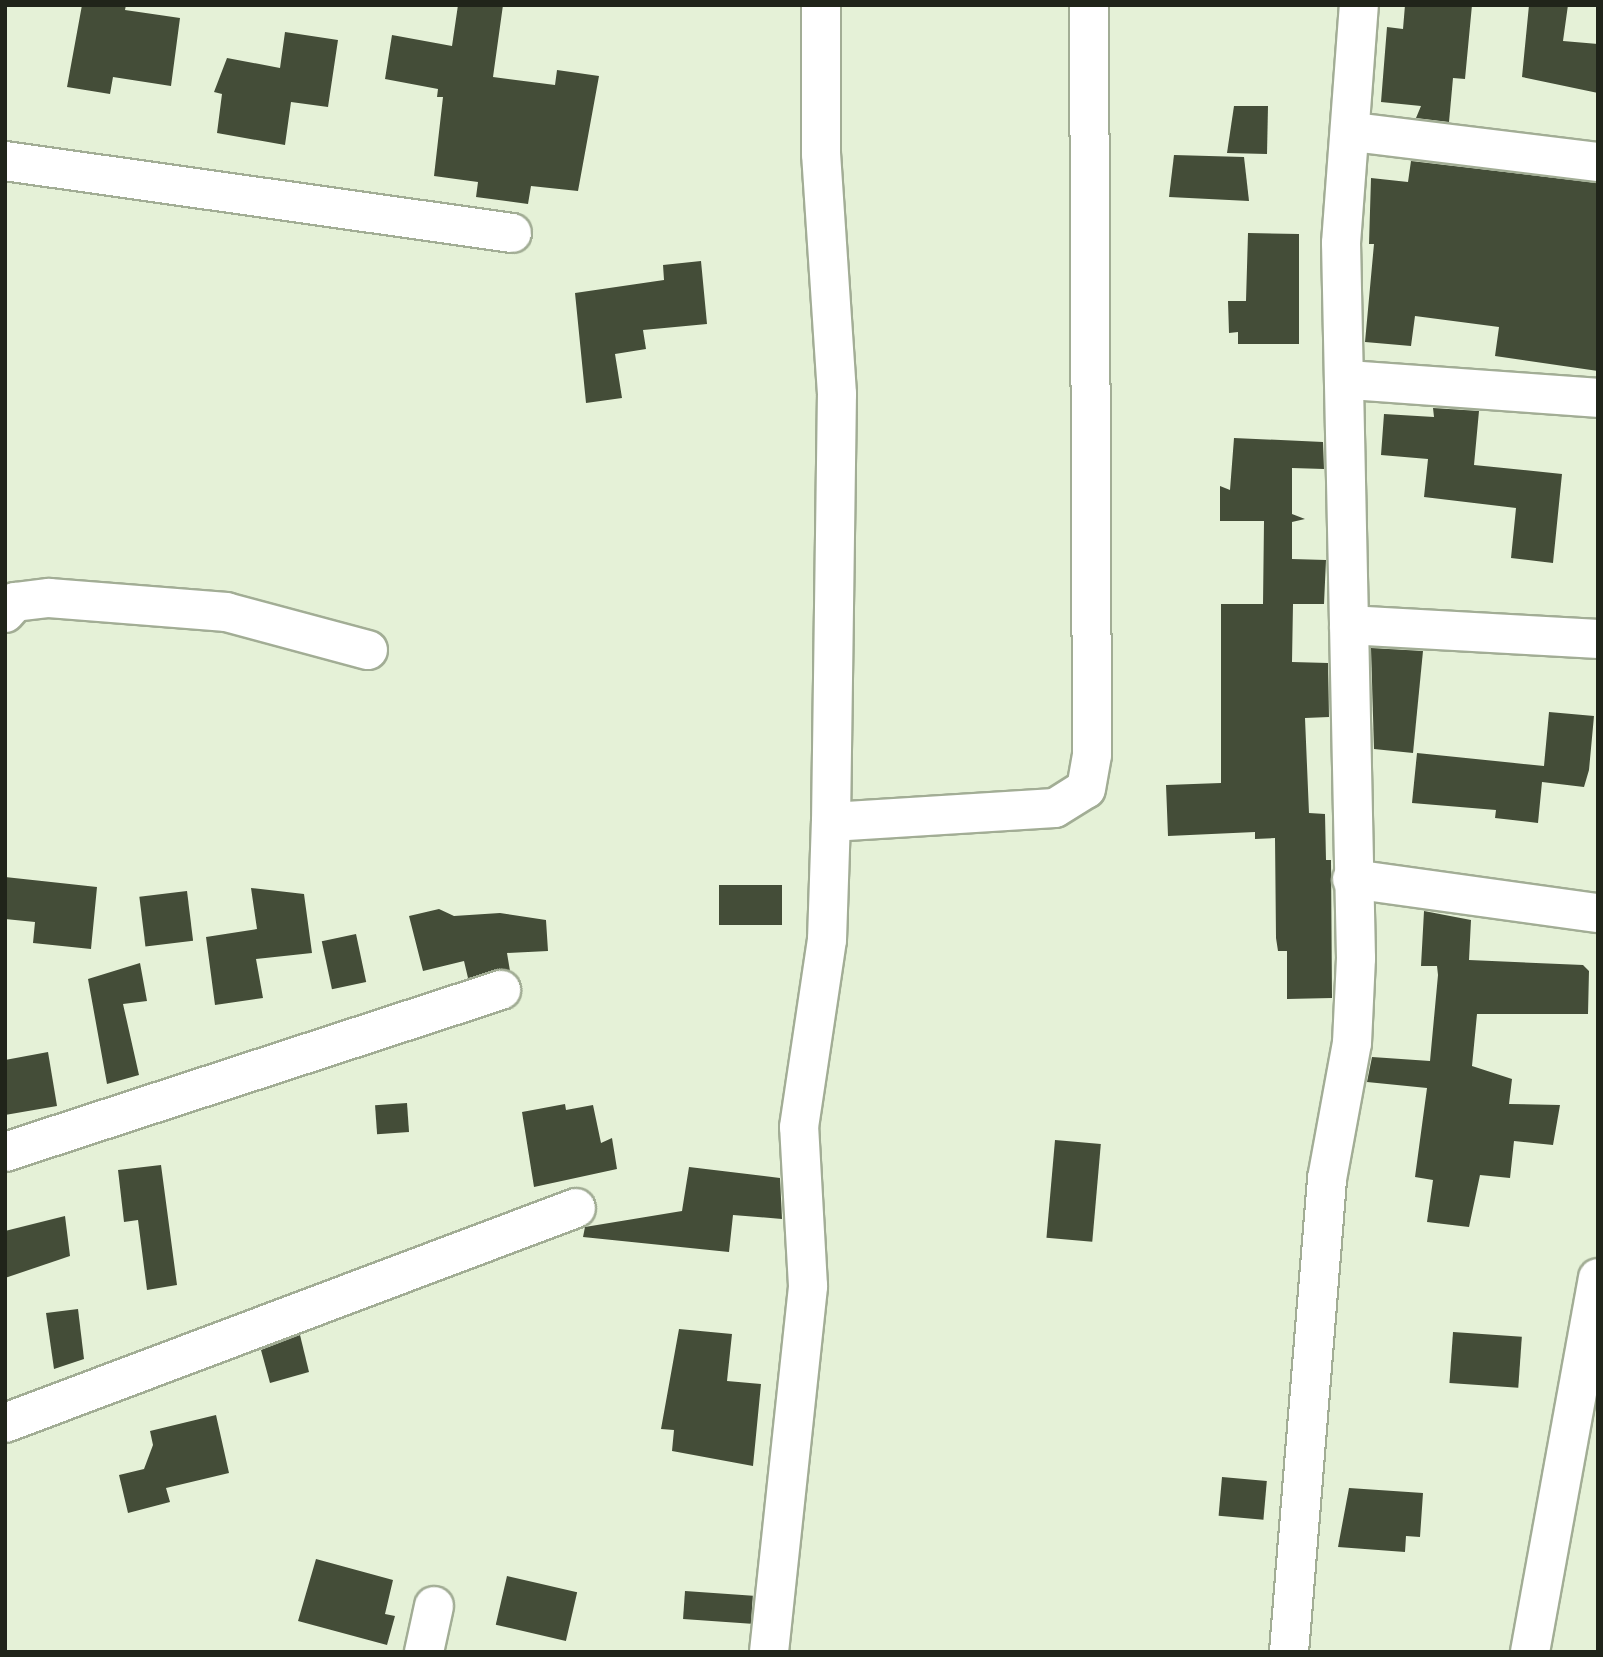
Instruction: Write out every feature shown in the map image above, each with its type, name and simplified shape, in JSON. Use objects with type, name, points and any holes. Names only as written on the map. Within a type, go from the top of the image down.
[{"type":"street","points":[[769,1652],[808,1286],[799,1127],[827,940],[831,822],[837,394],[821,154],[821,5]]},
{"type":"street","points":[[831,822],[1055,808],[1086,789],[1092,755],[1088,5]]},
{"type":"street","points":[[1289,1652],[1327,1179],[1352,1043],[1349,380],[1342,243],[1353,132],[1359,5]]},
{"type":"street","points":[[1353,132],[1598,162]]},
{"type":"street","points":[[5,161],[512,233]]},
{"type":"street","points":[[1349,380],[1598,398]]},
{"type":"street","points":[[5,613],[15,602],[49,598],[226,612],[368,650]]},
{"type":"street","points":[[1349,625],[1598,639]]},
{"type":"street","points":[[1352,879],[1598,913]]},
{"type":"street","points":[[5,1152],[501,990]]},
{"type":"street","points":[[5,1423],[576,1208]]},
{"type":"street","points":[[1530,1652],[1598,1278]]},
{"type":"street","points":[[424,1652],[434,1606]]},
{"type":"building","points":[[82,5],[126,5],[125,10],[180,18],[171,86],[113,77],[110,94],[67,87]]},
{"type":"building","points":[[458,5],[503,5],[493,77],[555,85],[557,70],[599,76],[578,191],[531,186],[528,204],[476,197],[478,182],[434,176],[443,97],[437,97],[438,89],[385,79],[392,35],[452,46]]},
{"type":"building","points":[[1405,5],[1472,5],[1465,79],[1453,78],[1449,122],[1416,118],[1421,106],[1381,102],[1387,27],[1403,29]]},
{"type":"building","points":[[1529,5],[1568,5],[1563,41],[1598,44],[1598,93],[1522,77]]},
{"type":"building","points":[[285,32],[338,40],[328,107],[291,102],[285,145],[217,133],[222,94],[214,92],[227,58],[280,68]]},
{"type":"building","points":[[1234,106],[1268,106],[1267,154],[1227,153]]},
{"type":"building","points":[[1174,155],[1244,157],[1249,201],[1169,197]]},
{"type":"building","points":[[1411,161],[1598,183],[1598,371],[1495,356],[1499,327],[1415,316],[1411,346],[1365,342],[1374,244],[1369,244],[1371,178],[1408,182]]},
{"type":"building","points":[[1248,233],[1299,234],[1299,344],[1238,344],[1238,332],[1229,333],[1228,301],[1246,301]]},
{"type":"building","points":[[701,261],[707,324],[643,330],[646,349],[615,354],[622,398],[586,403],[575,293],[664,280],[663,265]]},
{"type":"building","points":[[1433,408],[1479,411],[1474,465],[1562,474],[1553,563],[1511,558],[1516,508],[1424,497],[1428,459],[1381,455],[1384,414],[1434,417]]},
{"type":"building","points":[[1234,438],[1323,442],[1324,469],[1292,468],[1292,514],[1305,519],[1292,522],[1292,559],[1326,560],[1324,604],[1293,604],[1292,662],[1328,663],[1329,717],[1305,718],[1309,813],[1325,814],[1326,860],[1331,860],[1332,998],[1287,999],[1287,951],[1278,951],[1276,938],[1275,838],[1255,839],[1255,832],[1168,836],[1166,785],[1221,783],[1221,604],[1263,604],[1264,521],[1220,521],[1220,486],[1230,490]]},
{"type":"building","points":[[1371,648],[1423,651],[1413,753],[1374,749]]},
{"type":"building","points":[[1549,712],[1594,716],[1589,770],[1584,787],[1542,782],[1538,823],[1495,818],[1496,810],[1412,803],[1417,753],[1544,766]]},
{"type":"building","points":[[5,877],[97,887],[91,949],[33,943],[35,922],[5,919]]},
{"type":"building","points":[[719,885],[782,885],[782,925],[719,925]]},
{"type":"building","points":[[251,888],[304,894],[312,953],[256,959],[263,998],[215,1005],[206,937],[257,929]]},
{"type":"building","points":[[187,891],[193,941],[145,946],[139,897]]},
{"type":"building","points":[[439,909],[454,916],[500,913],[546,920],[548,951],[507,953],[510,971],[468,978],[464,961],[423,971],[409,916]]},
{"type":"building","points":[[1424,911],[1471,920],[1469,960],[1583,965],[1589,971],[1588,1014],[1477,1014],[1472,1066],[1512,1079],[1509,1104],[1560,1105],[1553,1145],[1514,1141],[1510,1178],[1480,1175],[1469,1227],[1427,1222],[1433,1180],[1415,1177],[1427,1088],[1367,1082],[1372,1057],[1430,1061],[1438,975],[1437,966],[1421,966]]},
{"type":"building","points":[[356,934],[366,982],[332,989],[322,941]]},
{"type":"building","points":[[140,963],[147,1001],[123,1004],[139,1075],[107,1084],[88,979]]},
{"type":"building","points":[[48,1052],[57,1106],[5,1115],[5,1060]]},
{"type":"building","points":[[407,1103],[409,1132],[377,1134],[375,1105]]},
{"type":"building","points":[[565,1104],[566,1110],[593,1105],[601,1143],[612,1138],[617,1169],[534,1187],[522,1112]]},
{"type":"building","points":[[1055,1140],[1101,1144],[1092,1242],[1046,1238]]},
{"type":"building","points":[[161,1165],[177,1285],[147,1290],[138,1220],[124,1222],[118,1170]]},
{"type":"building","points":[[689,1167],[780,1178],[782,1219],[733,1215],[729,1252],[583,1237],[585,1227],[682,1211]]},
{"type":"building","points":[[65,1216],[70,1256],[5,1278],[5,1231]]},
{"type":"building","points":[[78,1309],[84,1359],[54,1369],[46,1313]]},
{"type":"building","points":[[679,1329],[732,1334],[727,1381],[761,1384],[753,1466],[672,1451],[674,1430],[661,1429]]},
{"type":"building","points":[[1453,1332],[1522,1337],[1518,1388],[1449,1383]]},
{"type":"building","points":[[300,1335],[309,1372],[270,1383],[261,1350]]},
{"type":"building","points":[[216,1415],[229,1473],[166,1488],[170,1502],[128,1513],[119,1475],[144,1469],[153,1445],[150,1431]]},
{"type":"building","points":[[1222,1477],[1267,1481],[1263,1520],[1219,1516]]},
{"type":"building","points":[[1349,1488],[1423,1493],[1420,1537],[1406,1536],[1405,1552],[1338,1547]]},
{"type":"building","points":[[316,1559],[393,1580],[385,1614],[395,1616],[387,1645],[298,1621]]},
{"type":"building","points":[[507,1576],[577,1592],[566,1641],[496,1625]]},
{"type":"building","points":[[685,1591],[753,1596],[751,1624],[683,1619]]}]
